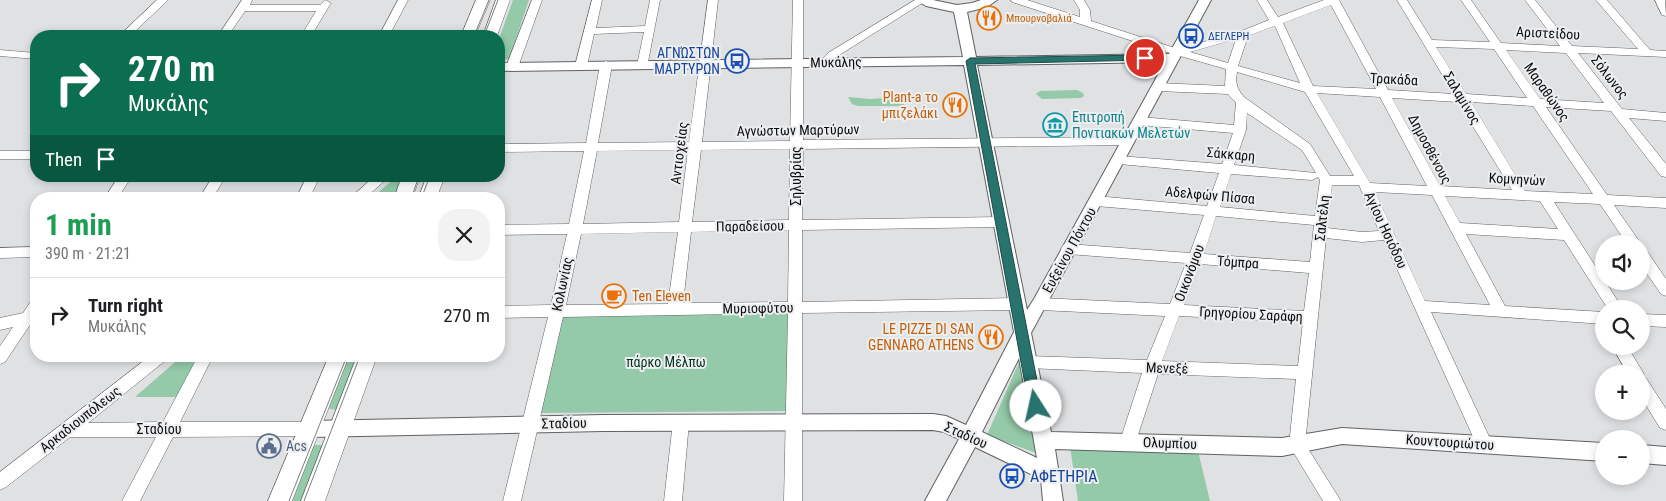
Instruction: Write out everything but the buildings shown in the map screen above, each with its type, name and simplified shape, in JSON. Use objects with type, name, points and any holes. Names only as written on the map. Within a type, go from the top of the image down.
[{"type":"main road","points":[[470,30],[483,0]]},
{"type":"main road","points":[[492,30],[503,0]]},
{"type":"main road","points":[[280,501],[337,362]]},
{"type":"main road","points":[[313,501],[365,362]]},
{"type":"street","points":[[130,30],[163,0]]},
{"type":"street","points":[[387,30],[403,0]]},
{"type":"street","points":[[505,67],[537,0]]},
{"type":"street","points":[[581,66],[597,0]]},
{"type":"street","points":[[643,65],[655,0]]},
{"type":"street","name":"Αντιοχείας","points":[[674,309],[713,0]]},
{"type":"street","name":"Σηλυβρίας","points":[[793,501],[798,0]]},
{"type":"street","points":[[824,62],[832,55],[922,0],[940,7],[960,8],[976,7],[991,0]]},
{"type":"street","points":[[1016,0],[1086,21],[1176,55],[1243,34],[1334,0]]},
{"type":"street","points":[[1078,0],[1085,10],[1086,21]]},
{"type":"street","name":"Ευξείνου Πόντου","points":[[934,501],[975,439],[1022,332],[1043,298],[1205,0]]},
{"type":"street","name":"Αγίου Ησιόδου","points":[[1262,0],[1271,16],[1277,21],[1309,89],[1365,184],[1485,445]]},
{"type":"street","name":"Δημοσθένους","points":[[1334,0],[1501,312]]},
{"type":"street","name":"Σαλαμίνος","points":[[1402,0],[1522,196]]},
{"type":"street","name":"Μαραθώνος","points":[[1466,0],[1628,235]]},
{"type":"street","name":"Σόλωνος","points":[[1530,0],[1666,173]]},
{"type":"street","points":[[1601,0],[1647,53]]},
{"type":"street","points":[[1660,0],[1666,13]]},
{"type":"street","points":[[226,30],[245,4],[326,4]]},
{"type":"street","points":[[310,30],[326,4]]},
{"type":"street","points":[[960,8],[1050,474],[1053,501]]},
{"type":"street","points":[[590,31],[650,29]]},
{"type":"street","points":[[1158,87],[1232,90],[1230,85],[1233,66],[1243,34]]},
{"type":"street","name":"Αριστείδου","points":[[1429,42],[1666,54]]},
{"type":"street","points":[[0,53],[30,56]]},
{"type":"street","name":"Μυκάλης","points":[[505,67],[970,61],[1176,55]]},
{"type":"street","name":"Τρακάδα","points":[[1176,55],[1233,66],[1309,89],[1535,102],[1666,117]]},
{"type":"street","name":"Κολωνίας","points":[[512,501],[557,311],[593,146],[606,65]]},
{"type":"street","name":"Σαλτέλη","points":[[1232,90],[1242,102],[1307,149],[1317,162],[1322,226],[1297,445]]},
{"type":"street","name":"Οικονόμου","points":[[1128,441],[1152,367],[1195,259],[1240,130],[1242,102]]},
{"type":"street","points":[[1140,121],[1240,130]]},
{"type":"street","name":"Αγνώστων Μαρτύρων","points":[[505,148],[1128,141]]},
{"type":"street","points":[[0,155],[30,155]]},
{"type":"street","name":"Σάκκαρη","points":[[1118,160],[1319,178],[1365,184]]},
{"type":"street","points":[[364,192],[376,182]]},
{"type":"street","name":"Κομνηνών","points":[[1365,184],[1436,191],[1666,202]]},
{"type":"street","points":[[1544,197],[1610,300]]},
{"type":"street","name":"Αδελφών Πίσσα","points":[[1096,201],[1211,211],[1322,226],[1362,237],[1388,235]]},
{"type":"street","name":"Παραδείσου","points":[[505,230],[1001,222]]},
{"type":"street","points":[[1456,228],[1568,235]]},
{"type":"street","name":"Τόμπρα","points":[[1068,249],[1317,268]]},
{"type":"street","points":[[0,253],[30,252]]},
{"type":"street","points":[[1650,267],[1666,290]]},
{"type":"street","points":[[1016,297],[1043,298]]},
{"type":"street","name":"Μυριοφύτου","points":[[505,312],[796,307],[1016,297]]},
{"type":"street","name":"Γρηγορίου Σαράφη","points":[[1043,298],[1175,310],[1312,317]]},
{"type":"street","points":[[1421,306],[1595,318]]},
{"type":"street","points":[[0,324],[30,314]]},
{"type":"street","points":[[0,358],[30,317]]},
{"type":"street","points":[[1650,320],[1666,321]]},
{"type":"street","name":"Αρκαδιουπόλεως","points":[[0,482],[153,362]]},
{"type":"street","points":[[131,501],[170,430],[203,362]]},
{"type":"street","name":"Μενεξέ","points":[[1028,362],[1306,374]]},
{"type":"street","points":[[1650,397],[1666,423]]},
{"type":"street","points":[[673,501],[681,422]]},
{"type":"street","name":"Σταδίου","points":[[66,430],[310,429],[681,422],[933,422],[946,424],[1050,474]]},
{"type":"street","name":"Κουντουριώτου","points":[[1297,445],[1342,436],[1595,451]]},
{"type":"street","name":"Ολυμπίου","points":[[1043,440],[1128,441],[1282,448],[1297,445]]},
{"type":"street","points":[[1297,445],[1332,501]]},
{"type":"street","points":[[1650,455],[1666,456]]},
{"type":"green space","points":[[513,0],[529,0],[509,59],[505,59],[505,30],[502,30]]},
{"type":"green space","points":[[1077,90],[1083,93],[1084,96],[1081,98],[1042,99],[1036,94],[1040,91]]},
{"type":"green space","points":[[848,97],[870,99],[901,97],[905,100],[905,104],[901,106],[858,106],[852,104]]},
{"type":"green space","points":[[390,182],[404,182],[400,192],[379,192]]},
{"type":"green space","name":"πάρκο Μέλπω","points":[[791,310],[788,411],[540,413],[563,312]]},
{"type":"green space","points":[[1021,358],[1036,453],[987,435]]},
{"type":"green space","points":[[175,362],[197,362],[179,397],[135,397]]},
{"type":"green space","points":[[340,362],[362,362],[342,411],[321,407]]},
{"type":"green space","points":[[306,445],[329,445],[307,501],[284,501]]},
{"type":"green space","points":[[1070,446],[1197,447],[1210,501],[1078,501]]},
{"type":"tram line","points":[[476,30],[489,0]]},
{"type":"tram line","points":[[486,30],[498,0]]},
{"type":"tram line","points":[[413,192],[417,182]]},
{"type":"tram line","points":[[424,192],[428,182]]},
{"type":"tram line","points":[[289,501],[345,362]]},
{"type":"tram line","points":[[304,501],[358,362]]},
{"type":"place","name":"Μπουρνοβαλιά","points":[[989,18]]},
{"type":"place","name":"ΔΕΓΛΕΡΗ","points":[[1191,36]]},
{"type":"place","name":"ΑΓΝΏΣΤΩΝ ΜΑΡΤΥΡΩΝ","points":[[737,61]]},
{"type":"place","name":"Plant-a το μπιζελάκι","points":[[955,105]]},
{"type":"place","name":"Επιτροπή Ποντιακών Μελετών","points":[[1055,125]]},
{"type":"place","name":"Ten Eleven","points":[[614,296]]},
{"type":"place","name":"LE PIZZE DI SAN GENNARO ATHENS","points":[[991,337]]},
{"type":"place","name":"Acs","points":[[269,446]]},
{"type":"place","name":"ΑΦΕΤΗΡΙΑ","points":[[1012,476]]},
{"type":"route","points":[[1036,406],[970,61],[1145,58]]}]
